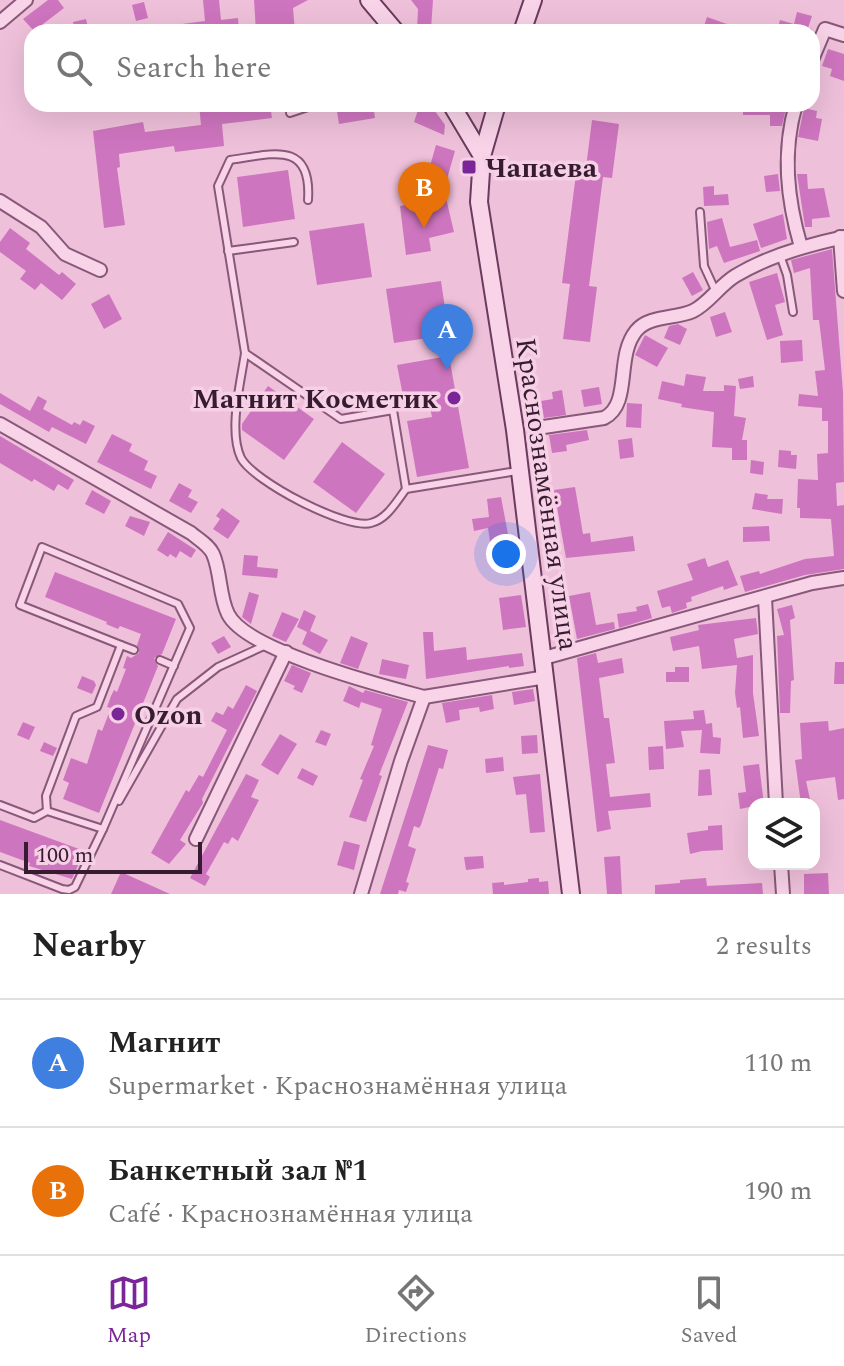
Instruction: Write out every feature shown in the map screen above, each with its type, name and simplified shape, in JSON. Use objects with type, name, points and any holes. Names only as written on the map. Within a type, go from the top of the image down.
[{"type":"street","points":[[369,0],[389,24]]},
{"type":"street","points":[[525,24],[533,0]]},
{"type":"street","points":[[0,22],[22,1]]},
{"type":"street","points":[[820,39],[825,29],[844,35]]},
{"type":"street","points":[[456,112],[482,156]]},
{"type":"street","name":"Краснознамённая улица","points":[[495,112],[482,156],[479,202],[520,471],[571,894]]},
{"type":"street","points":[[794,112],[786,146],[793,219],[801,247]]},
{"type":"street","points":[[0,201],[41,227],[65,254],[100,270]]},
{"type":"street","points":[[537,428],[604,418],[613,413],[620,399],[625,352],[637,329],[650,321],[672,318],[693,310],[736,275],[780,255],[842,237],[844,291]]},
{"type":"street","points":[[0,424],[191,533],[213,554],[229,616],[245,633],[268,644],[347,675],[424,697],[546,677]]},
{"type":"street","points":[[544,658],[812,583],[844,578]]},
{"type":"street","points":[[765,598],[776,798]]},
{"type":"street","points":[[196,839],[286,652]]},
{"type":"street","points":[[361,894],[401,761],[424,697]]},
{"type":"street","points":[[781,870],[783,894]]},
{"type":"lane","points":[[308,200],[310,178],[297,160],[282,152],[230,160],[218,186],[245,353],[236,418],[241,458],[255,474],[298,500],[337,518],[367,525],[382,520],[406,489],[520,471]]},
{"type":"lane","points":[[700,212],[704,266],[715,290]]},
{"type":"lane","points":[[228,251],[294,242]]},
{"type":"lane","points":[[780,255],[793,312]]},
{"type":"lane","points":[[245,353],[341,419],[393,410],[406,489]]},
{"type":"lane","points":[[0,865],[69,890],[79,879],[190,628],[178,604],[42,547],[20,605],[134,650]]},
{"type":"lane","points":[[103,829],[177,699],[218,667],[268,644]]},
{"type":"lane","points":[[47,811],[46,796],[76,716],[97,707],[121,645]]},
{"type":"lane","points":[[160,660],[174,666]]},
{"type":"lane","points":[[0,805],[34,818],[47,811],[103,829]]},
{"type":"building","points":[[48,0],[58,0],[64,8],[43,24],[28,24],[23,19]]},
{"type":"building","points":[[203,0],[219,0],[221,20],[238,18],[238,24],[182,24],[205,21]]},
{"type":"building","points":[[254,0],[308,0],[293,8],[294,24],[256,24]]},
{"type":"building","points":[[411,0],[433,0],[431,24],[417,24],[418,9]]},
{"type":"building","points":[[144,2],[148,18],[136,21],[132,5]]},
{"type":"building","points":[[797,12],[812,16],[809,24],[794,24]]},
{"type":"building","points":[[707,17],[727,24],[705,24]]},
{"type":"building","points":[[86,19],[87,24],[73,24]]},
{"type":"building","points":[[828,49],[844,54],[844,81],[830,76],[832,69],[822,66]]},
{"type":"building","points":[[200,112],[271,112],[272,118],[222,124],[224,146],[175,152],[174,146],[119,154],[120,167],[117,168],[125,225],[104,228],[93,131],[143,122],[145,132],[201,125]]},
{"type":"building","points":[[337,112],[374,112],[375,118],[339,124]]},
{"type":"building","points":[[417,112],[436,112],[445,125],[444,135],[414,122]]},
{"type":"building","points":[[743,112],[785,112],[782,126],[770,126],[770,115],[743,115]]},
{"type":"building","points":[[803,112],[817,112],[816,118],[822,119],[818,141],[798,137]]},
{"type":"building","points":[[592,120],[619,124],[612,178],[603,177],[589,286],[597,287],[590,342],[563,339],[570,284],[562,283],[576,174],[585,175]]},
{"type":"building","points":[[436,145],[455,151],[445,186],[426,180]]},
{"type":"building","points":[[288,170],[295,219],[243,227],[237,177]]},
{"type":"building","points":[[778,174],[780,191],[766,192],[764,176]]},
{"type":"building","points":[[797,174],[807,174],[808,189],[824,188],[830,217],[812,219],[812,227],[805,227]]},
{"type":"building","points":[[714,186],[714,195],[728,194],[729,205],[704,206],[703,187]]},
{"type":"building","points":[[446,198],[454,232],[429,238],[431,251],[406,255],[400,206]]},
{"type":"building","points":[[783,214],[787,239],[761,248],[753,224]]},
{"type":"building","points":[[722,218],[730,247],[757,240],[760,251],[724,263],[717,246],[709,249],[707,222]]},
{"type":"building","points":[[364,223],[372,277],[317,285],[309,231]]},
{"type":"building","points":[[10,228],[30,243],[26,249],[76,284],[62,300],[41,283],[35,290],[20,279],[26,271],[0,252],[0,242]]},
{"type":"building","points":[[832,249],[843,392],[844,482],[836,483],[837,506],[844,505],[844,569],[805,575],[745,592],[740,576],[759,571],[760,574],[805,559],[834,556],[831,519],[800,518],[800,508],[797,508],[798,479],[818,480],[817,454],[828,453],[828,421],[822,421],[822,408],[798,406],[799,394],[818,396],[815,371],[825,370],[819,320],[813,320],[810,268],[794,273],[791,260]]},
{"type":"building","points":[[693,272],[703,290],[692,296],[682,278]]},
{"type":"building","points":[[777,273],[785,302],[775,305],[783,335],[767,340],[749,282]]},
{"type":"building","points":[[441,281],[449,335],[394,343],[386,289]]},
{"type":"building","points":[[109,294],[122,319],[104,329],[91,304]]},
{"type":"building","points":[[725,312],[732,332],[716,337],[710,317]]},
{"type":"building","points":[[678,324],[687,329],[680,345],[664,338],[669,326]]},
{"type":"building","points":[[645,335],[668,348],[657,367],[635,355]]},
{"type":"building","points":[[802,340],[803,361],[781,363],[780,341]]},
{"type":"building","points":[[449,356],[469,468],[417,477],[407,421],[432,417],[428,398],[423,398],[422,392],[403,396],[397,365]]},
{"type":"building","points":[[686,374],[706,377],[703,391],[724,391],[724,385],[736,386],[734,416],[746,418],[742,440],[747,440],[747,460],[732,460],[732,448],[712,447],[714,412],[681,407],[682,404],[658,399],[662,381],[684,386]]},
{"type":"building","points":[[753,376],[754,387],[740,389],[738,379]]},
{"type":"building","points":[[268,386],[314,419],[284,460],[242,430],[242,424]]},
{"type":"building","points":[[599,387],[602,404],[584,407],[581,390]]},
{"type":"building","points":[[562,390],[566,415],[544,418],[541,401],[553,399],[552,392]]},
{"type":"building","points":[[0,393],[30,411],[38,396],[47,401],[43,409],[72,425],[74,422],[80,425],[83,420],[95,426],[86,444],[52,427],[49,432],[0,404]]},
{"type":"building","points":[[627,403],[642,404],[641,428],[626,427]]},
{"type":"building","points":[[587,430],[589,440],[566,445],[567,451],[552,453],[549,435]]},
{"type":"building","points":[[112,434],[132,444],[129,451],[148,461],[144,470],[157,476],[151,489],[97,462]]},
{"type":"building","points":[[0,436],[74,480],[68,490],[58,484],[54,491],[0,463]]},
{"type":"building","points":[[632,438],[634,457],[620,459],[618,440]]},
{"type":"building","points":[[342,442],[385,474],[356,513],[313,482]]},
{"type":"building","points":[[779,450],[797,455],[796,469],[778,467]]},
{"type":"building","points":[[751,460],[764,462],[763,475],[750,473]]},
{"type":"building","points":[[179,483],[192,490],[188,497],[198,502],[191,513],[169,501]]},
{"type":"building","points":[[575,487],[583,534],[590,533],[591,542],[633,536],[635,551],[566,558],[554,490]]},
{"type":"building","points":[[92,490],[111,501],[104,514],[85,504]]},
{"type":"building","points":[[755,493],[768,495],[767,499],[783,499],[782,514],[752,509]]},
{"type":"building","points":[[501,497],[514,566],[494,569],[488,528],[474,531],[472,519],[489,517],[487,499]]},
{"type":"building","points":[[222,508],[240,521],[228,539],[213,529],[220,519],[216,516]]},
{"type":"building","points":[[130,516],[150,522],[144,536],[125,526]]},
{"type":"building","points":[[769,526],[770,541],[743,542],[743,527]]},
{"type":"building","points":[[168,532],[196,550],[191,558],[180,551],[176,558],[170,554],[168,557],[157,550]]},
{"type":"building","points":[[244,555],[258,556],[257,567],[278,569],[277,578],[242,575]]},
{"type":"building","points":[[705,558],[708,567],[728,560],[738,585],[724,590],[723,586],[691,597],[692,601],[686,603],[687,608],[672,613],[670,606],[662,608],[657,591],[693,580],[687,564]]},
{"type":"building","points":[[55,572],[176,619],[162,654],[154,658],[158,666],[99,813],[63,799],[69,783],[63,780],[71,758],[87,764],[98,729],[102,731],[111,708],[107,707],[111,696],[114,690],[117,692],[126,669],[123,668],[127,656],[131,658],[139,653],[137,645],[141,634],[120,626],[118,629],[45,597]]},
{"type":"building","points":[[249,592],[259,595],[251,624],[242,617]]},
{"type":"building","points":[[590,592],[596,625],[614,622],[615,629],[577,639],[569,596]]},
{"type":"building","points":[[521,595],[526,627],[503,630],[499,598]]},
{"type":"building","points":[[648,604],[652,618],[619,628],[617,614],[637,611],[636,607]]},
{"type":"building","points":[[792,605],[795,618],[790,620],[794,680],[791,681],[790,713],[780,713],[777,636],[784,635],[777,609]]},
{"type":"building","points":[[304,610],[316,616],[310,631],[328,640],[320,654],[302,644],[307,632],[297,627]]},
{"type":"building","points":[[282,612],[299,619],[286,642],[272,636]]},
{"type":"building","points":[[756,618],[758,634],[734,639],[737,658],[753,655],[753,693],[759,736],[743,738],[740,707],[737,708],[735,693],[737,665],[702,669],[699,646],[673,651],[670,637],[699,630],[698,625]]},
{"type":"building","points":[[423,632],[433,632],[434,651],[466,647],[467,660],[522,653],[524,666],[426,679]]},
{"type":"building","points":[[224,636],[231,647],[218,654],[211,643]]},
{"type":"building","points":[[351,636],[368,643],[358,669],[340,663]]},
{"type":"building","points":[[596,653],[598,663],[622,658],[624,673],[599,678],[604,718],[609,718],[615,763],[606,764],[610,797],[650,793],[651,807],[608,811],[611,829],[597,832],[577,658]]},
{"type":"building","points":[[382,659],[409,665],[406,679],[379,674]]},
{"type":"building","points":[[835,662],[844,662],[844,684],[834,684]]},
{"type":"building","points":[[292,665],[311,673],[302,693],[284,681]]},
{"type":"building","points":[[675,667],[689,667],[689,682],[666,682],[666,672],[675,672]]},
{"type":"building","points":[[82,676],[94,681],[96,685],[92,694],[77,688]]},
{"type":"building","points":[[246,685],[257,691],[202,799],[203,803],[180,840],[186,844],[169,864],[151,853],[186,790],[189,792],[199,775],[203,777],[227,730],[211,721],[216,712],[223,715],[228,706],[233,709]]},
{"type":"building","points":[[349,686],[363,693],[365,690],[408,702],[379,775],[382,776],[366,822],[349,817],[374,746],[371,745],[382,709],[361,702],[359,708],[343,701]]},
{"type":"building","points":[[533,689],[535,701],[514,705],[512,692]]},
{"type":"building","points":[[492,695],[494,709],[480,712],[479,707],[459,710],[460,720],[446,723],[442,703]]},
{"type":"building","points":[[704,710],[706,724],[712,723],[713,737],[721,738],[720,754],[700,753],[702,730],[681,731],[684,747],[666,749],[664,721],[694,719],[693,711]]},
{"type":"building","points":[[828,721],[829,731],[844,728],[844,799],[838,800],[835,777],[806,781],[810,798],[800,798],[795,760],[802,759],[800,723]]},
{"type":"building","points":[[23,722],[35,727],[29,740],[17,735]]},
{"type":"building","points":[[321,730],[331,734],[326,746],[315,742]]},
{"type":"building","points":[[280,734],[297,744],[278,775],[261,765]]},
{"type":"building","points":[[537,735],[538,753],[522,754],[521,736]]},
{"type":"building","points":[[44,742],[57,748],[53,756],[40,751]]},
{"type":"building","points":[[428,745],[448,750],[421,825],[419,828],[414,826],[408,846],[416,849],[406,882],[409,883],[406,892],[399,890],[398,894],[380,894]]},
{"type":"building","points":[[663,746],[664,769],[649,770],[648,747]]},
{"type":"building","points":[[503,757],[504,771],[486,773],[485,759]]},
{"type":"building","points":[[759,764],[763,798],[748,798],[748,807],[740,809],[738,793],[746,792],[743,766]]},
{"type":"building","points":[[302,768],[318,776],[313,786],[297,778]]},
{"type":"building","points":[[710,769],[712,795],[698,796],[699,770]]},
{"type":"building","points":[[246,774],[259,780],[251,797],[259,800],[238,841],[232,837],[228,844],[224,842],[206,874],[210,877],[205,886],[190,878]]},
{"type":"building","points":[[540,774],[545,832],[530,833],[526,794],[516,795],[513,777]]},
{"type":"building","points":[[0,820],[79,849],[78,852],[83,854],[72,879],[29,866],[30,863],[0,852]]},
{"type":"building","points":[[722,825],[723,850],[690,854],[687,833]]},
{"type":"building","points":[[344,841],[360,845],[354,870],[337,865]]},
{"type":"building","points":[[483,856],[484,868],[466,870],[464,857]]},
{"type":"building","points":[[620,856],[622,894],[607,894],[604,857]]},
{"type":"building","points":[[121,872],[170,894],[111,894]]},
{"type":"building","points":[[828,873],[829,894],[804,894],[804,874]]},
{"type":"building","points":[[539,878],[539,882],[548,881],[549,894],[493,894],[492,883],[504,882],[504,885]]},
{"type":"building","points":[[706,878],[707,886],[762,883],[763,894],[655,894],[655,885]]},
{"type":"place","name":"Чапаева","points":[[469,167]]},
{"type":"place","name":"Банкетный зал №1","points":[[424,228]]},
{"type":"place","name":"Магнит","points":[[447,370]]},
{"type":"place","name":"Магнит Косметик","points":[[454,398]]},
{"type":"place","name":"Ozon","points":[[118,714]]}]
